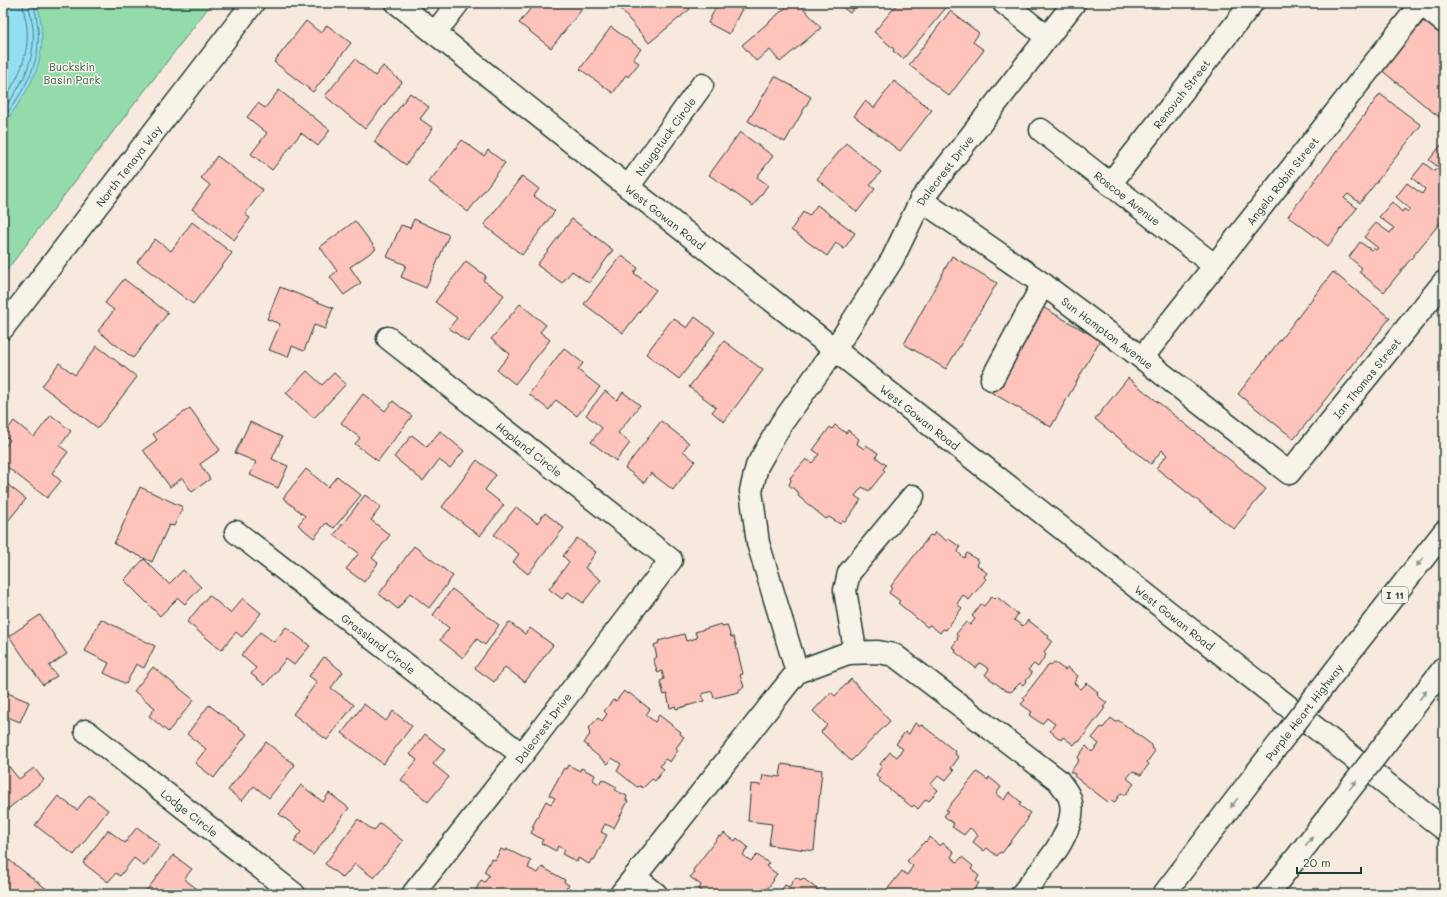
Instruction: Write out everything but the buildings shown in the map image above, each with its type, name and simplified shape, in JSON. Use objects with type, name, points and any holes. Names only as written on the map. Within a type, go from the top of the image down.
[{"type":"main road","name":"North Tenaya Way","points":[[3,328],[253,3]]},
{"type":"main road","name":"West Gowan Road","points":[[397,3],[628,187],[1444,829]]},
{"type":"main road","points":[[435,33],[458,3]]},
{"type":"main road","points":[[1004,3],[1047,37]]},
{"type":"main road","name":"Dalecrest Drive","points":[[797,672],[758,543],[751,490],[757,466],[781,424],[835,349],[892,260],[921,200],[1074,3]]},
{"type":"main road","name":"Renovah Street","points":[[1110,184],[1252,3]]},
{"type":"main road","points":[[1421,4],[1444,22]]},
{"type":"main road","name":"Angela Robin Street","points":[[1142,358],[1421,4]]},
{"type":"main road","name":"Naugatuck Circle","points":[[628,187],[702,85]]},
{"type":"main road","name":"Roscoe Avenue","points":[[1041,130],[1215,266]]},
{"type":"main road","name":"Sun Hampton Avenue","points":[[921,200],[1043,284],[1142,358],[1288,473]]},
{"type":"main road","name":"Ian Thomas Street","points":[[1288,473],[1444,282]]},
{"type":"main road","points":[[992,379],[1043,284]]},
{"type":"main road","name":"Hopland Circle","points":[[388,338],[671,560]]},
{"type":"main road","points":[[848,653],[854,644],[845,590],[849,573],[913,496]]},
{"type":"main road","name":"Grassland Circle","points":[[236,532],[522,755]]},
{"type":"main road","name":"Purple Heart Highway","points":[[1164,894],[1345,658],[1444,532]]},
{"type":"main road","name":"Dalecrest Drive","points":[[413,894],[522,755],[671,560]]},
{"type":"main road","points":[[621,894],[797,672],[848,653],[878,652],[894,655],[1058,780],[1070,798],[1072,817],[1060,846],[1022,894]]},
{"type":"main road","points":[[1268,894],[1444,668]]},
{"type":"main road","name":"Lodge Circle","points":[[86,731],[294,894]]},
{"type":"main road","points":[[635,877],[656,894]]},
{"type":"green space","name":"Buckskin Basin Park","points":[[3,3],[212,3],[3,275]]},
{"type":"water","points":[[3,3],[37,3],[41,22],[42,39],[41,54],[31,82],[3,125]]}]
